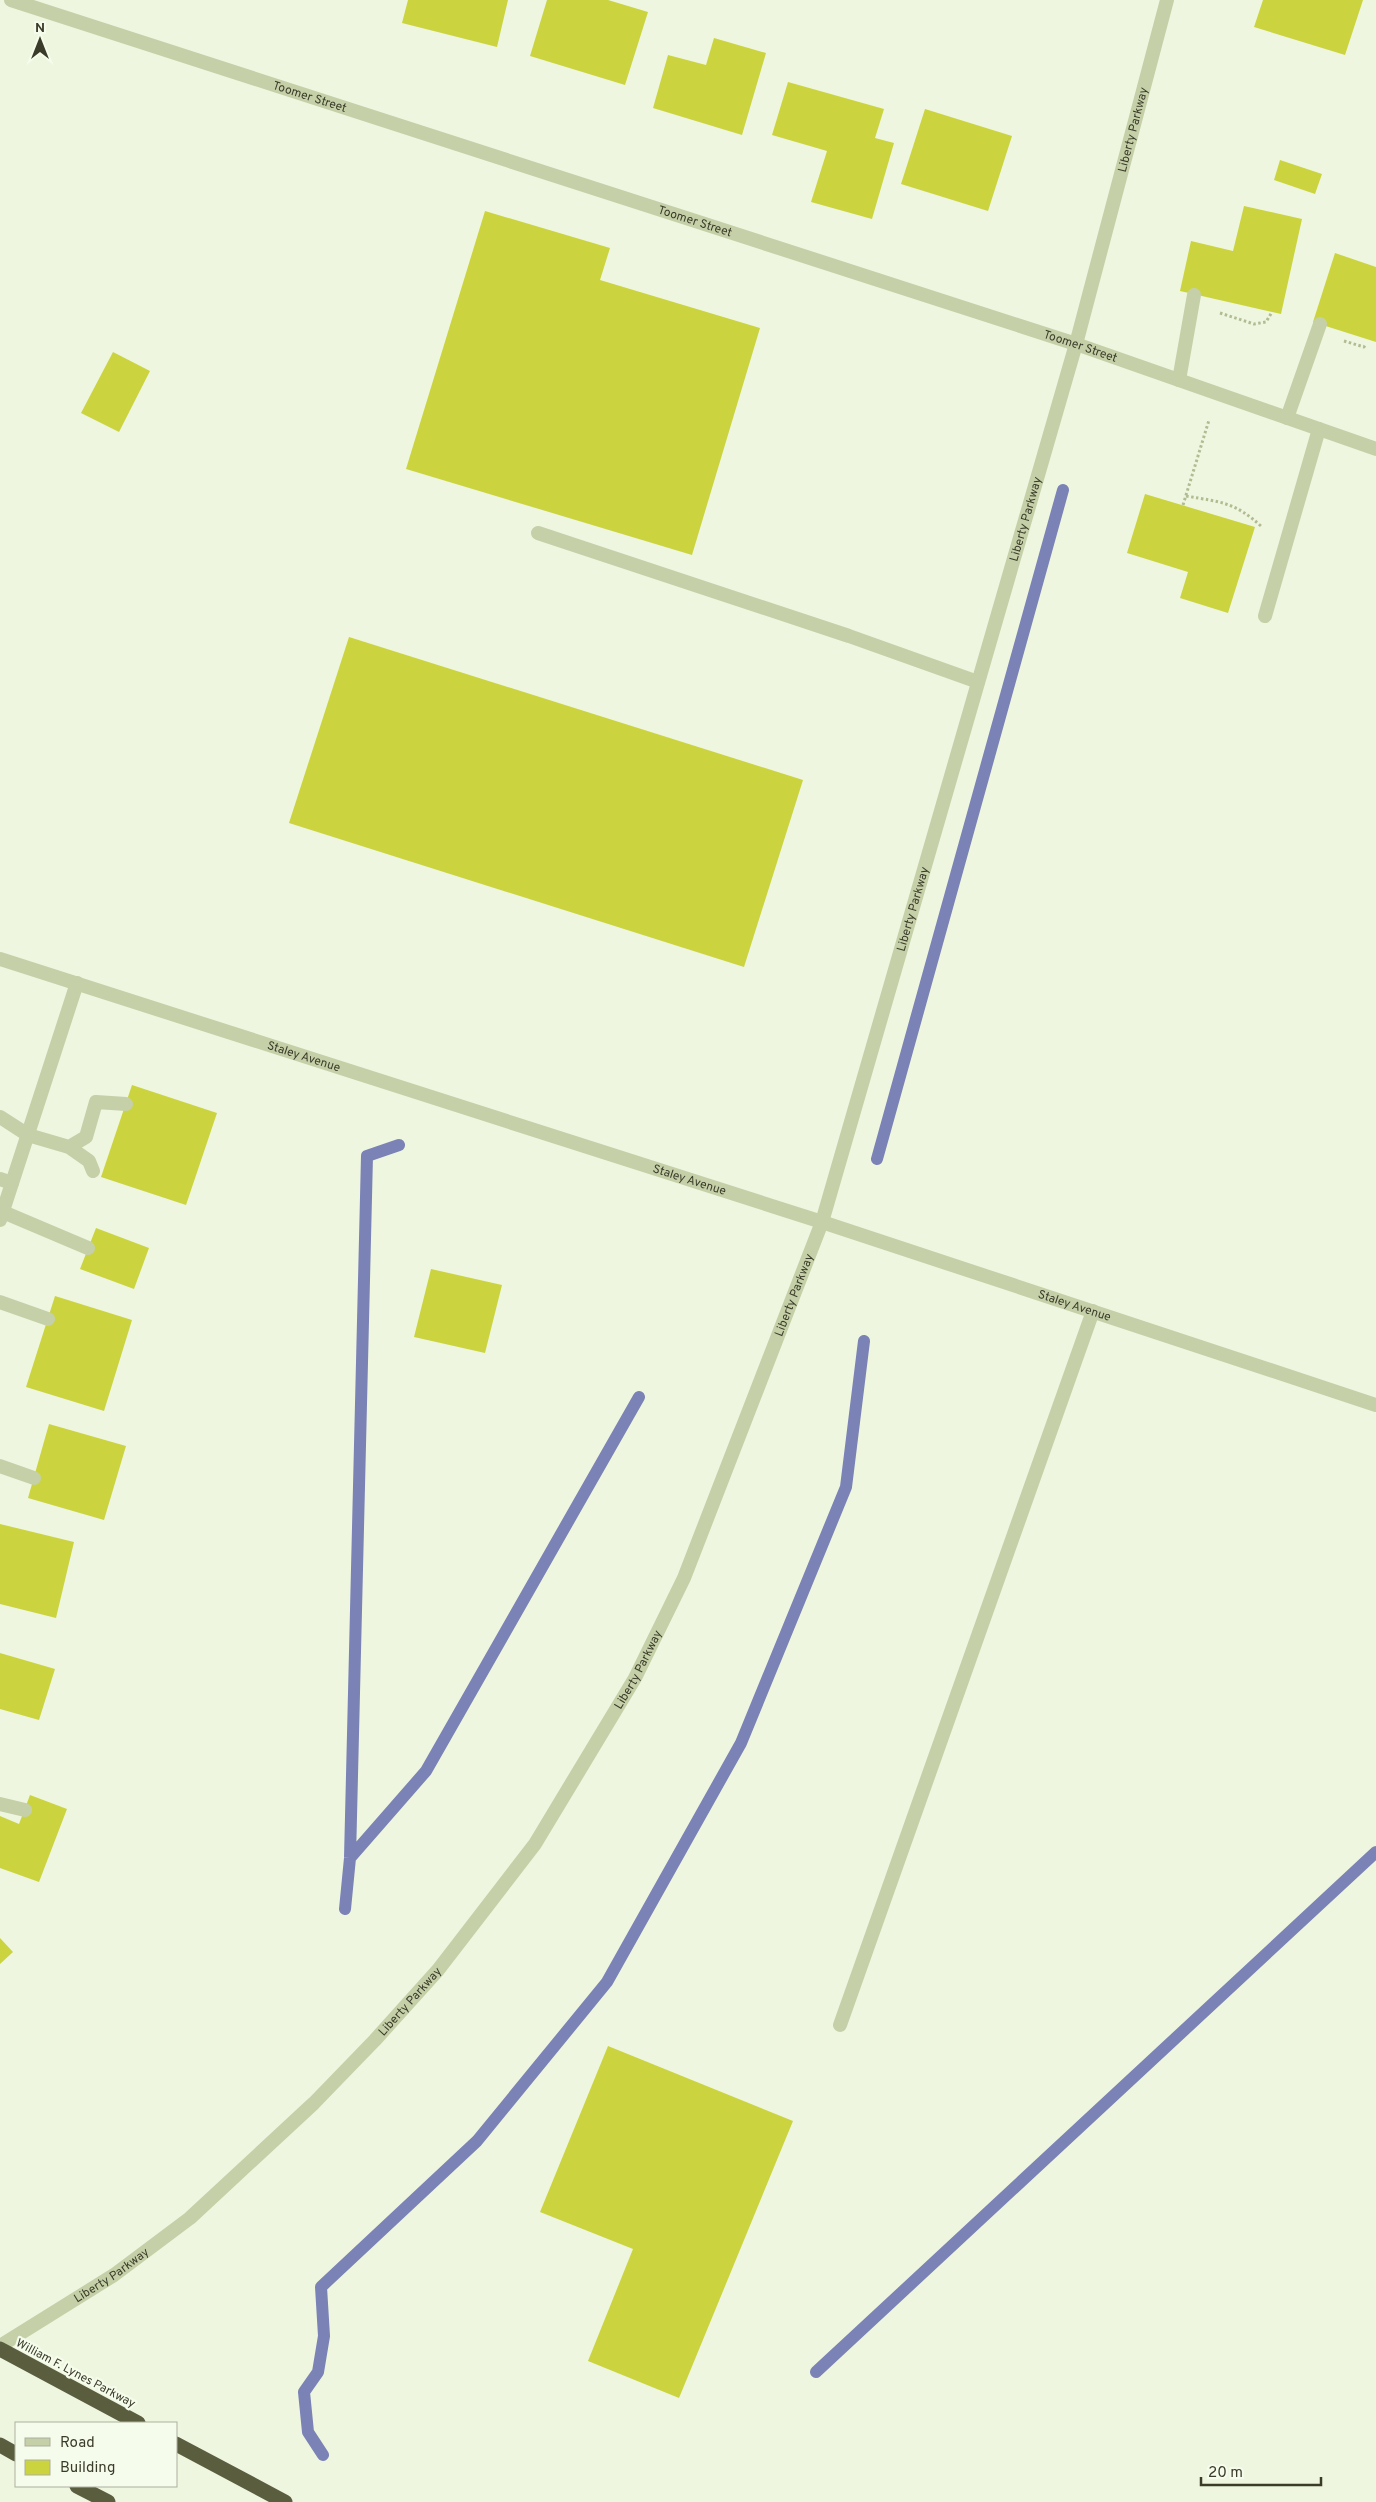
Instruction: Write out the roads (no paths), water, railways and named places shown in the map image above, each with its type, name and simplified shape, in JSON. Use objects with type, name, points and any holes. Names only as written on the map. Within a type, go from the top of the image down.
[{"type":"highway","name":"William F. Lynes Parkway","points":[[0,2348],[136,2422]]},
{"type":"highway","points":[[0,2445],[15,2453]]},
{"type":"highway","points":[[178,2445],[285,2502]]},
{"type":"highway","points":[[79,2487],[108,2502]]},
{"type":"street","name":"Toomer Street","points":[[11,0],[1076,344],[1376,449]]},
{"type":"street","name":"Liberty Parkway","points":[[0,2348],[114,2275],[190,2218],[314,2103],[381,2033],[438,1970],[535,1844],[635,1678],[684,1578],[822,1222],[1076,344],[1167,0]]},
{"type":"street","points":[[1179,380],[1194,300]]},
{"type":"street","points":[[1287,418],[1320,324]]},
{"type":"street","points":[[1265,616],[1319,429]]},
{"type":"street","points":[[538,533],[849,636],[978,682]]},
{"type":"street","name":"Staley Avenue","points":[[0,959],[822,1222],[1376,1405]]},
{"type":"street","points":[[77,983],[28,1135],[6,1181],[1,1216],[88,1248]]},
{"type":"street","points":[[69,1147],[86,1138],[96,1102],[126,1104]]},
{"type":"street","points":[[0,1117],[28,1135],[69,1147],[90,1161],[93,1171]]},
{"type":"street","points":[[0,1302],[48,1319]]},
{"type":"street","points":[[840,2026],[1093,1311]]},
{"type":"street","points":[[0,1466],[34,1478]]},
{"type":"street","points":[[0,1804],[24,1810]]},
{"type":"waterway","points":[[877,1159],[1063,490]]},
{"type":"waterway","points":[[345,1909],[350,1858],[367,1156],[399,1145]]},
{"type":"waterway","points":[[323,2455],[308,2432],[304,2392],[318,2372],[324,2336],[321,2287],[477,2141],[607,1982],[741,1743],[846,1487],[864,1341]]},
{"type":"waterway","points":[[350,1858],[426,1771],[639,1397]]},
{"type":"waterway","points":[[816,2372],[1376,1852]]}]
